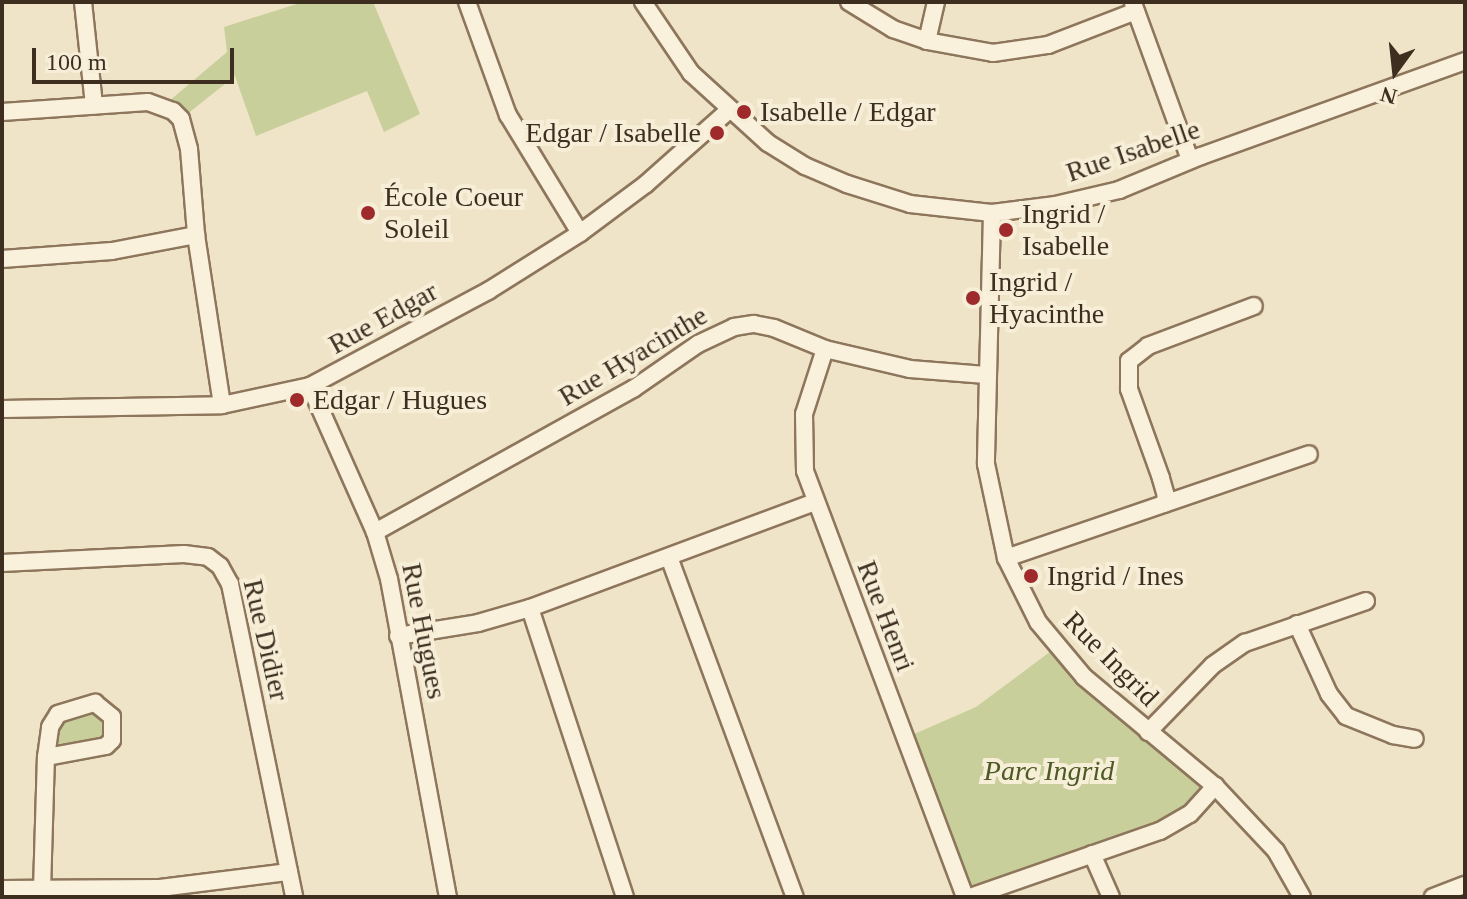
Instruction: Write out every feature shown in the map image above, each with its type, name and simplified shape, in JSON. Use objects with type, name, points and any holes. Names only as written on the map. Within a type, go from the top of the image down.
[{"type":"street","points":[[83,2],[94,105]]},
{"type":"street","points":[[467,2],[508,115],[580,233]]},
{"type":"street","name":"Rue Isabelle","points":[[643,2],[691,73],[728,111],[780,151],[847,184],[910,204],[992,213],[1055,205],[1119,190],[1190,160],[1465,61]]},
{"type":"street","points":[[849,2],[893,29],[927,41],[993,53],[1048,45],[1134,7],[1190,160]]},
{"type":"street","points":[[927,41],[936,2]]},
{"type":"street","points":[[2,112],[148,102],[173,111],[181,119],[189,149],[196,235],[222,405]]},
{"type":"street","name":"Rue Edgar","points":[[2,409],[222,405],[310,386],[488,291],[580,233],[646,184],[728,111]]},
{"type":"street","name":"Rue Ingrid","points":[[992,213],[986,464],[1006,558],[1038,622],[1084,677],[1215,786],[1276,851],[1302,897]]},
{"type":"street","points":[[2,259],[112,251],[196,235]]},
{"type":"street","points":[[1164,504],[1164,487],[1129,389],[1129,361],[1148,346],[1254,306]]},
{"type":"street","name":"Rue Hyacinthe","points":[[375,532],[633,389],[698,344],[734,327],[754,324],[774,328],[825,349],[910,369],[986,375]]},
{"type":"street","name":"Rue Henri","points":[[825,349],[804,414],[802,437],[805,471],[967,897]]},
{"type":"street","name":"Rue Hugues","points":[[310,386],[375,532],[389,579],[448,897]]},
{"type":"street","points":[[1006,558],[1309,454]]},
{"type":"street","points":[[398,636],[478,623],[530,608],[815,502]]},
{"type":"street","name":"Rue Didier","points":[[2,563],[184,554],[208,557],[220,566],[230,584],[294,897]]},
{"type":"street","points":[[669,557],[795,897]]},
{"type":"street","points":[[1148,732],[1213,665],[1245,643],[1366,601]]},
{"type":"street","points":[[530,608],[625,897]]},
{"type":"street","points":[[1297,624],[1329,694],[1346,716],[1393,735],[1415,739]]},
{"type":"street","points":[[42,890],[46,757]]},
{"type":"street","points":[[967,897],[1160,831],[1190,814],[1215,786]]},
{"type":"street","points":[[1092,854],[1111,897]]},
{"type":"street","points":[[2,889],[160,888],[289,872]]},
{"type":"street","points":[[1433,897],[1465,885]]},
{"type":"green space","points":[[303,2],[373,2],[420,114],[384,132],[367,91],[256,136],[235,76],[181,119],[162,107],[227,52],[224,27]]},
{"type":"green space","name":"Parc Ingrid","points":[[1055,648],[1215,786],[1190,814],[975,895],[954,877],[905,738],[976,707]]},
{"type":"green space","points":[[95,703],[112,717],[112,740],[46,757],[50,727]]},
{"type":"place","name":"Isabelle / Edgar","points":[[744,112]]},
{"type":"place","name":"Edgar / Isabelle","points":[[717,133]]},
{"type":"place","name":"École Coeur Soleil","points":[[368,213]]},
{"type":"place","name":"Ingrid / Isabelle","points":[[1006,230]]},
{"type":"place","name":"Ingrid / Hyacinthe","points":[[973,298]]},
{"type":"place","name":"Edgar / Hugues","points":[[297,400]]},
{"type":"place","name":"Ingrid / Ines","points":[[1031,576]]}]
